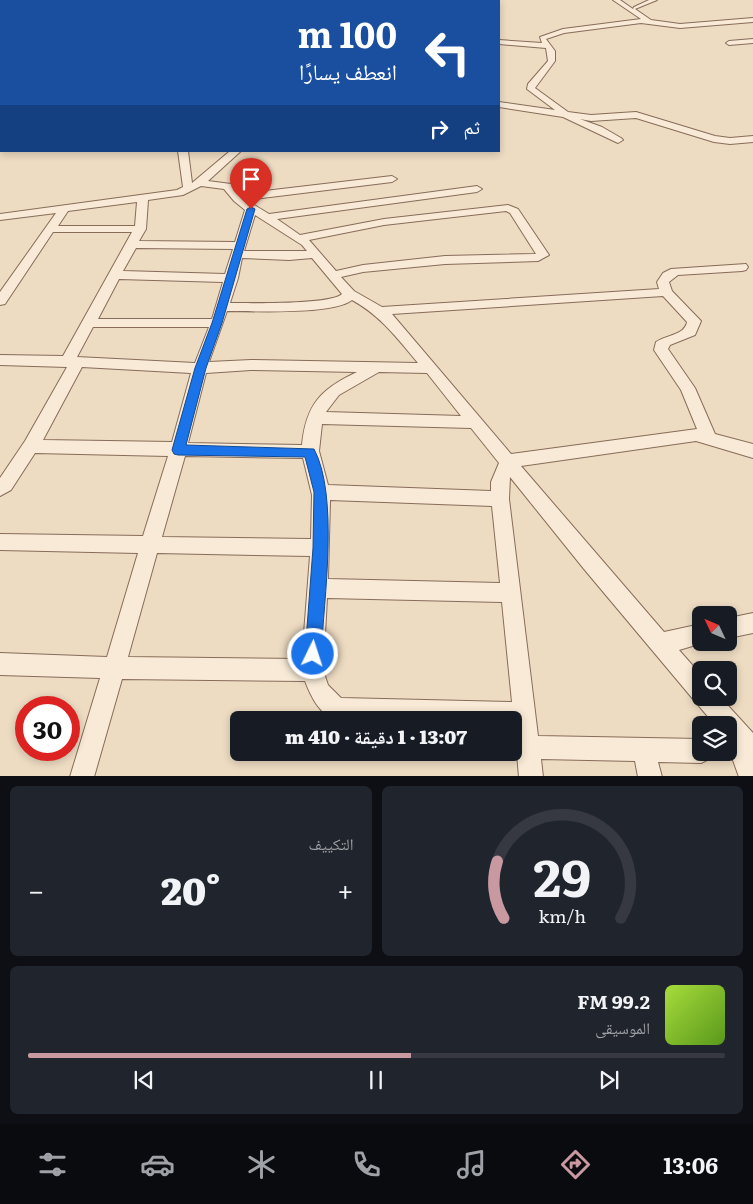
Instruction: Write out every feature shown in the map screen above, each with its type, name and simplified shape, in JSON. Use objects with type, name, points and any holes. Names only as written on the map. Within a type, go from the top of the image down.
[{"type":"street","points":[[616,0],[634,9],[648,21]]},
{"type":"street","points":[[632,0],[634,9]]},
{"type":"street","points":[[634,9],[654,0]]},
{"type":"street","points":[[618,140],[599,129],[575,121],[540,96],[530,86],[541,73],[551,66],[551,51],[542,38],[563,31],[648,21],[680,26],[753,20]]},
{"type":"street","points":[[729,43],[753,41]]},
{"type":"street","points":[[500,42],[548,46]]},
{"type":"street","points":[[500,104],[599,118],[636,115],[714,139],[730,141],[753,139]]},
{"type":"street","points":[[183,152],[188,190]]},
{"type":"street","points":[[0,217],[179,193],[200,183],[235,152]]},
{"type":"street","points":[[237,198],[392,179]]},
{"type":"street","points":[[200,183],[227,186],[237,198],[251,209],[268,217],[279,227],[301,238],[335,275],[349,294],[379,311],[431,368],[591,563],[692,681]]},
{"type":"street","points":[[268,217],[477,189]]},
{"type":"street","points":[[0,489],[5,485],[32,446],[89,322],[140,229],[143,199]]},
{"type":"street","points":[[301,238],[384,222],[508,208],[514,211],[543,255],[495,261],[444,260],[412,265],[349,270],[335,275]]},
{"type":"street","points":[[0,301],[64,209]]},
{"type":"street","points":[[82,776],[178,450],[200,368],[232,278],[251,209]]},
{"type":"street","points":[[51,228],[140,229]]},
{"type":"street","points":[[132,244],[240,250],[289,256],[316,254]]},
{"type":"street","points":[[708,438],[688,388],[661,350],[661,345],[665,342],[689,334],[694,328],[694,321],[666,292],[663,282],[666,276],[675,272],[742,267]]},
{"type":"street","points":[[115,275],[232,278]]},
{"type":"street","points":[[379,311],[666,292]]},
{"type":"street","points":[[223,306],[272,307],[313,305],[339,302],[346,299],[349,294]]},
{"type":"street","points":[[89,322],[217,323]]},
{"type":"street","points":[[0,360],[200,368],[251,365],[431,368]]},
{"type":"street","points":[[375,368],[361,377],[343,383],[334,390],[316,418],[310,452],[321,492],[320,548],[312,670],[320,692],[336,709],[524,714]]},
{"type":"street","points":[[316,418],[474,422]]},
{"type":"street","points":[[508,461],[696,435],[753,451]]},
{"type":"street","points":[[32,446],[310,452]]},
{"type":"street","points":[[508,461],[500,482],[500,499],[509,593],[531,776]]},
{"type":"street","points":[[321,492],[500,499]]},
{"type":"street","points":[[0,542],[320,548]]},
{"type":"street","points":[[317,588],[509,593]]},
{"type":"street","points":[[738,626],[753,623]]},
{"type":"street","points":[[660,644],[692,636]]},
{"type":"street","points":[[0,664],[114,668],[312,670]]},
{"type":"street","points":[[713,706],[743,749],[751,776]]},
{"type":"street","points":[[528,747],[692,751]]},
{"type":"street","points":[[644,750],[650,776]]},
{"type":"route","points":[[251,209],[237,261],[200,368],[178,450],[310,452],[321,492],[320,548],[313,654]]}]
